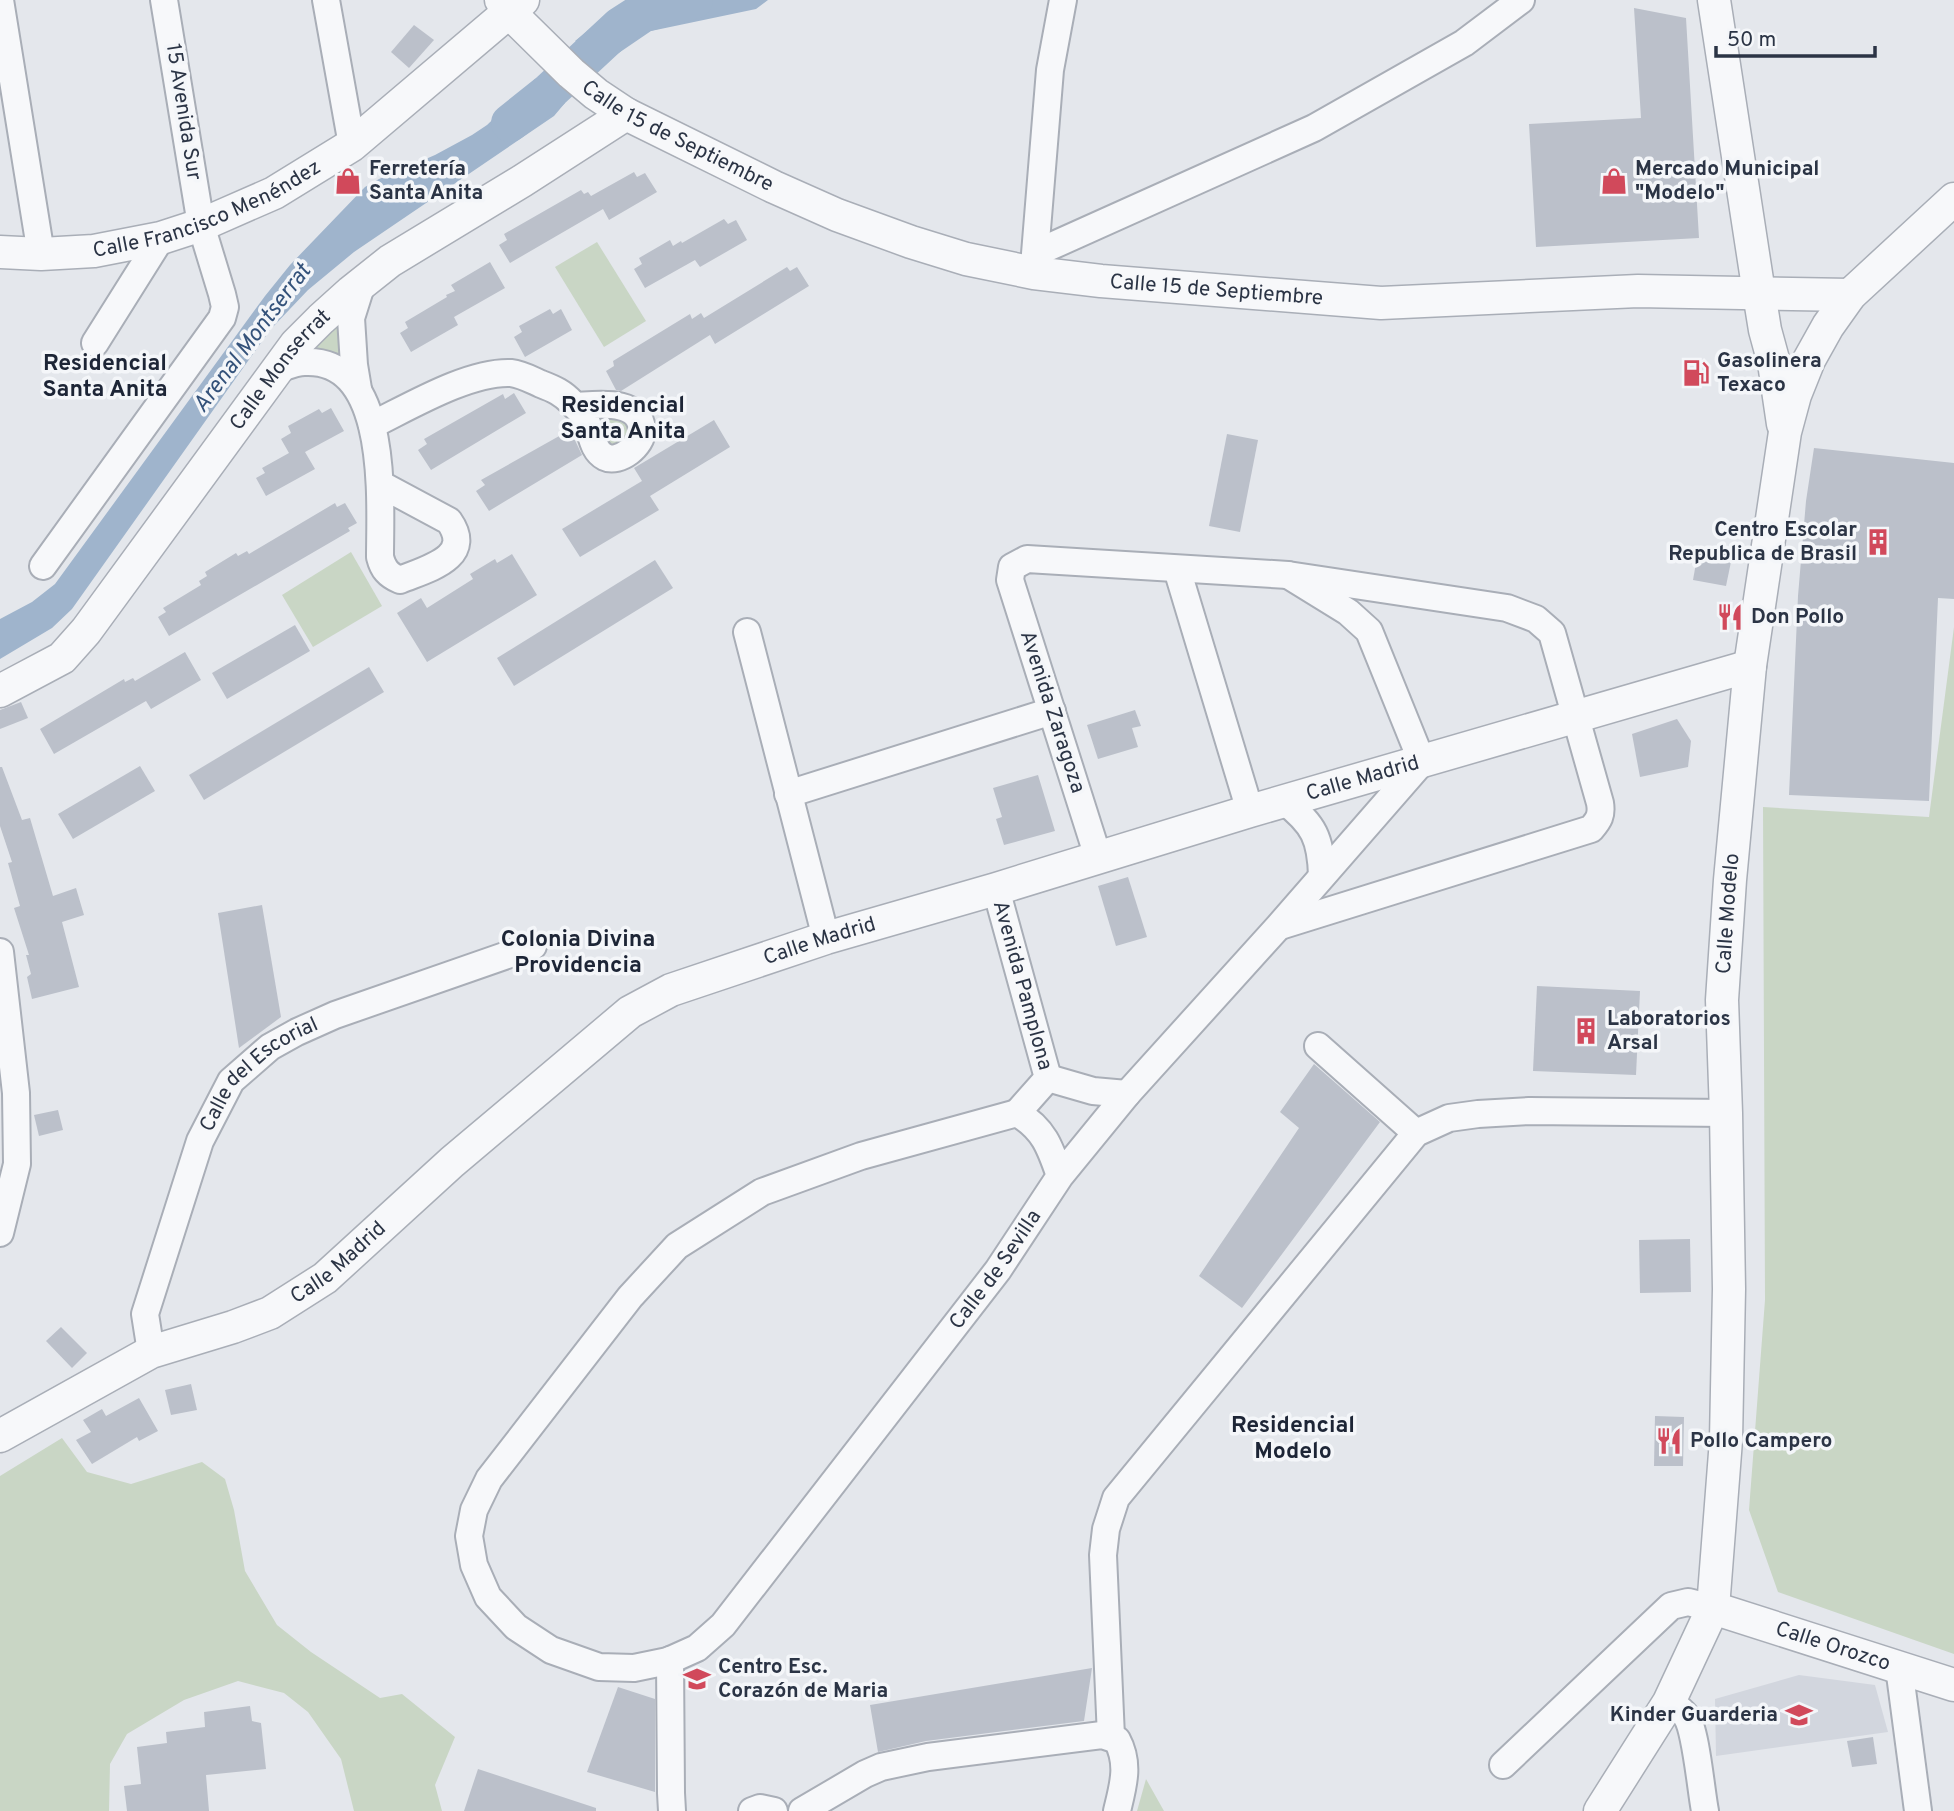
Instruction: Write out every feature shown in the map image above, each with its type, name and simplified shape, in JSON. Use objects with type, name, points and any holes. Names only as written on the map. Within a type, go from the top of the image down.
[{"type":"street","points":[[0,0],[41,254]]},
{"type":"street","name":"15 Avenida Sur","points":[[43,566],[222,318],[225,307],[201,225],[164,0]]},
{"type":"street","points":[[327,0],[352,145]]},
{"type":"street","points":[[1035,263],[1050,70],[1063,0]]},
{"type":"street","points":[[1035,263],[1314,128],[1464,43],[1521,0]]},
{"type":"street","name":"Calle Modelo","points":[[1714,0],[1765,330],[1774,363],[1785,432]]},
{"type":"street","name":"Calle Francisco Menéndez","points":[[0,252],[41,254],[94,251],[161,238],[201,225],[274,193],[352,145],[511,4]]},
{"type":"street","name":"Calle 15 de Septiembre","points":[[511,4],[543,46],[596,94],[626,114],[837,215],[966,260],[1035,263],[1101,281],[1381,303],[1638,291],[1850,295]]},
{"type":"street","name":"Calle Monserrat","points":[[0,691],[62,658],[86,631],[296,344],[321,318],[390,261],[626,114]]},
{"type":"street","points":[[1850,295],[1954,199]]},
{"type":"street","points":[[96,344],[161,238]]},
{"type":"street","points":[[362,282],[351,318],[354,365],[358,388],[372,425],[380,484]]},
{"type":"street","name":"Calle Modelo","points":[[1713,1608],[1726,1440],[1729,1289],[1722,1000],[1750,666],[1785,432],[1795,395],[1809,360],[1850,295]]},
{"type":"street","points":[[278,369],[303,362],[321,363],[338,369],[358,388]]},
{"type":"street","points":[[372,425],[484,375],[513,373],[563,393],[575,407]]},
{"type":"street","name":"Avenida Zaragoza","points":[[1098,857],[1010,580],[1012,567],[1027,559],[1177,569]]},
{"type":"street","points":[[1250,811],[1177,569],[1288,575],[1507,608],[1536,619],[1552,633],[1602,813],[1591,829],[1279,926]]},
{"type":"street","points":[[1288,575],[1348,612],[1370,631],[1422,762]]},
{"type":"street","points":[[747,632],[826,938]]},
{"type":"street","name":"Calle Madrid","points":[[0,1437],[151,1352],[270,1313],[325,1278],[452,1162],[630,1012],[671,990],[826,938],[1750,666]]},
{"type":"street","points":[[788,794],[1052,711]]},
{"type":"street","name":"Calle de Sevilla","points":[[1017,1113],[861,1156],[762,1192],[677,1246],[629,1297],[489,1479],[474,1510],[469,1536],[474,1565],[488,1597],[516,1627],[551,1650],[600,1667],[634,1668],[670,1660],[697,1648],[723,1625],[998,1270],[1060,1176],[1127,1094],[1422,762]]},
{"type":"street","points":[[1284,802],[1302,815],[1315,833],[1321,854],[1322,876]]},
{"type":"street","name":"Avenida Pamplona","points":[[996,889],[1048,1078],[1017,1113]]},
{"type":"street","name":"Calle del Escorial","points":[[151,1352],[145,1314],[200,1141],[232,1081],[270,1047],[306,1028],[335,1015],[533,946]]},
{"type":"street","points":[[0,952],[8,1094],[17,1164],[0,1233]]},
{"type":"street","points":[[1318,1046],[1416,1133]]},
{"type":"street","points":[[1048,1078],[1093,1091],[1127,1094]]},
{"type":"street","points":[[1111,1737],[1103,1555],[1106,1529],[1116,1498],[1416,1133],[1449,1118],[1478,1114],[1529,1111],[1726,1113]]},
{"type":"street","points":[[1017,1113],[1040,1131],[1060,1176]]},
{"type":"street","points":[[1503,1765],[1671,1606],[1688,1602],[1713,1608],[1668,1702],[1600,1811]]},
{"type":"street","name":"Calle Orozco","points":[[1713,1608],[1954,1685]]},
{"type":"street","points":[[670,1660],[672,1811]]},
{"type":"street","points":[[1899,1667],[1918,1811]]},
{"type":"street","points":[[1668,1702],[1679,1708],[1688,1718],[1705,1811]]},
{"type":"street","points":[[802,1811],[864,1774],[881,1768],[928,1757],[1102,1735],[1117,1741],[1124,1753],[1125,1776],[1117,1811]]},
{"type":"street","points":[[752,1811],[760,1808],[774,1811]]},
{"type":"shaded area","name":"Kinder Guarderia","points":[[1799,1675],[1875,1685],[1888,1732],[1716,1756],[1715,1699]]},
{"type":"green space","points":[[597,242],[646,321],[604,347],[555,267]]},
{"type":"green space","points":[[336,325],[341,328],[345,362],[303,352]]},
{"type":"green space","points":[[593,410],[601,410],[634,426],[626,442],[609,447]]},
{"type":"green space","points":[[351,552],[382,606],[313,647],[282,595]]},
{"type":"green space","points":[[1954,627],[1954,1654],[1778,1592],[1749,1510],[1765,1300],[1763,807],[1929,817]]},
{"type":"green space","points":[[62,1438],[87,1472],[131,1484],[202,1462],[225,1479],[234,1510],[245,1571],[277,1625],[311,1652],[380,1698],[402,1694],[455,1737],[435,1785],[442,1811],[354,1811],[341,1759],[308,1712],[284,1693],[238,1681],[184,1700],[127,1734],[110,1764],[109,1811],[0,1811],[0,1476]]},
{"type":"green space","points":[[1146,1779],[1164,1811],[1137,1811]]},
{"type":"water","points":[[642,0],[768,0],[756,9],[651,31],[604,63],[575,41],[617,7]]},
{"type":"water","name":"Arenal Montserrat","points":[[535,79],[565,103],[554,116],[354,252],[308,290],[270,330],[72,609],[52,628],[0,659],[0,619],[32,602],[55,584],[290,265],[365,187],[472,135],[487,125]]},
{"type":"building","name":"Mercado Municipal \"Modelo\"","points":[[1634,8],[1686,18],[1699,238],[1536,247],[1529,124],[1641,118]]},
{"type":"building","points":[[414,25],[434,40],[409,68],[391,52]]},
{"type":"building","name":"Ferretería Santa Anita","points":[[350,168],[360,184],[346,194],[335,179]]},
{"type":"building","points":[[634,172],[637,177],[645,173],[657,192],[609,220],[603,209],[510,263],[499,245],[507,240],[504,234],[581,190],[591,196]]},
{"type":"building","points":[[724,219],[728,224],[736,220],[747,240],[700,267],[695,260],[645,288],[634,269],[642,264],[639,258],[670,240],[673,246],[681,241],[682,243]]},
{"type":"building","points":[[490,262],[505,288],[454,317],[458,325],[411,352],[400,333],[408,328],[405,322],[447,297],[446,295],[455,291],[451,285]]},
{"type":"building","points":[[787,267],[790,271],[797,267],[809,286],[715,344],[710,335],[621,391],[616,390],[606,371],[614,366],[613,361],[690,314],[692,319],[701,313],[704,318]]},
{"type":"building","points":[[550,309],[553,314],[561,309],[572,330],[525,357],[514,337],[522,332],[519,326]]},
{"type":"building","points":[[514,393],[526,413],[431,470],[418,450],[427,444],[424,439],[503,394],[505,399]]},
{"type":"building","points":[[331,408],[344,431],[305,452],[315,469],[266,496],[256,478],[265,473],[262,468],[289,453],[281,439],[291,433],[288,426],[319,409],[322,413]]},
{"type":"building","points":[[714,420],[730,447],[650,496],[659,510],[580,557],[562,529],[642,481],[634,468]]},
{"type":"building","points":[[572,434],[582,455],[489,511],[476,491],[485,485],[481,480],[561,435],[563,439]]},
{"type":"building","points":[[1227,434],[1258,440],[1240,532],[1209,526]]},
{"type":"building","points":[[1814,448],[1954,463],[1954,599],[1938,598],[1929,801],[1789,795],[1798,596],[1806,501]]},
{"type":"building","points":[[335,503],[337,507],[345,503],[357,523],[348,528],[350,531],[169,636],[158,617],[166,612],[163,608],[201,585],[199,581],[207,576],[205,572],[236,553],[238,556],[247,551],[249,554]]},
{"type":"building","points":[[1699,546],[1733,552],[1726,586],[1693,580]]},
{"type":"building","points":[[512,554],[537,595],[427,662],[397,613],[421,598],[427,608],[473,579],[470,574],[495,559],[497,563]]},
{"type":"building","points":[[655,560],[673,588],[514,686],[497,658]]},
{"type":"building","points":[[295,625],[310,651],[227,699],[212,673]]},
{"type":"building","points":[[185,652],[201,680],[151,709],[146,701],[54,754],[40,729],[124,679],[125,682],[133,678],[135,681]]},
{"type":"building","points":[[369,667],[384,692],[204,800],[189,775]]},
{"type":"building","points":[[21,702],[28,718],[0,729],[0,710]]},
{"type":"building","points":[[1135,710],[1141,726],[1132,728],[1138,747],[1098,759],[1087,725]]},
{"type":"building","points":[[1677,719],[1691,741],[1688,767],[1640,777],[1632,734]]},
{"type":"building","points":[[140,766],[155,791],[73,839],[58,814]]},
{"type":"building","points":[[0,767],[22,820],[30,818],[53,896],[76,888],[84,915],[62,922],[79,987],[32,999],[27,977],[31,974],[26,955],[29,955],[14,908],[20,906],[8,863],[12,862],[0,826]]},
{"type":"building","points":[[1038,775],[1055,831],[1004,845],[996,819],[1002,817],[993,788]]},
{"type":"building","points":[[1128,877],[1147,937],[1116,946],[1098,886]]},
{"type":"building","points":[[262,905],[281,1017],[239,1048],[218,913]]},
{"type":"building","name":"Laboratorios Arsal","points":[[1537,986],[1640,991],[1636,1075],[1533,1071]]},
{"type":"building","points":[[1314,1064],[1380,1122],[1242,1308],[1199,1276],[1299,1128],[1280,1112]]},
{"type":"building","points":[[58,1110],[63,1130],[39,1136],[34,1115]]},
{"type":"building","points":[[1690,1239],[1691,1292],[1640,1293],[1639,1240]]},
{"type":"building","points":[[61,1327],[87,1353],[72,1368],[46,1341]]},
{"type":"building","points":[[191,1384],[197,1410],[171,1415],[165,1390]]},
{"type":"building","points":[[139,1398],[158,1431],[139,1441],[137,1437],[92,1464],[76,1440],[91,1432],[83,1420],[102,1409],[106,1416]]},
{"type":"building","name":"Pollo Campero","points":[[1655,1416],[1684,1417],[1683,1466],[1654,1466]]},
{"type":"building","points":[[1092,1668],[1084,1721],[926,1741],[878,1752],[870,1705]]},
{"type":"building","points":[[618,1687],[655,1699],[655,1792],[587,1772]]},
{"type":"building","points":[[250,1706],[252,1721],[261,1723],[266,1769],[206,1775],[209,1811],[127,1811],[124,1786],[141,1784],[137,1747],[167,1743],[166,1732],[205,1727],[204,1712]]},
{"type":"building","points":[[1873,1737],[1877,1764],[1852,1767],[1847,1741]]},
{"type":"building","points":[[478,1769],[596,1808],[596,1811],[464,1811]]},
{"type":"waterway","name":"Arenal Montserrat","points":[[510,123],[550,91],[620,26],[637,15],[694,0]]},
{"type":"place","name":"Ferretería Santa Anita","points":[[348,181]]},
{"type":"place","name":"Mercado Municipal \"Modelo\"","points":[[1614,181]]},
{"type":"place","name":"Gasolinera Texaco","points":[[1696,373]]},
{"type":"place","name":"Centro Escolar Republica de Brasil","points":[[1878,542]]},
{"type":"place","name":"Don Pollo","points":[[1730,617]]},
{"type":"place","name":"Laboratorios Arsal","points":[[1586,1031]]},
{"type":"place","name":"Pollo Campero","points":[[1669,1441]]},
{"type":"place","name":"Centro Esc. Corazón de Maria","points":[[697,1679]]},
{"type":"place","name":"Kinder Guarderia","points":[[1799,1715]]},
{"type":"district","name":"Residencial Santa Anita","points":[[105,377]]},
{"type":"district","name":"Residencial Santa Anita","points":[[623,419]]},
{"type":"district","name":"Colonia Divina Providencia","points":[[578,953]]},
{"type":"district","name":"Residencial Modelo","points":[[1293,1439]]}]
